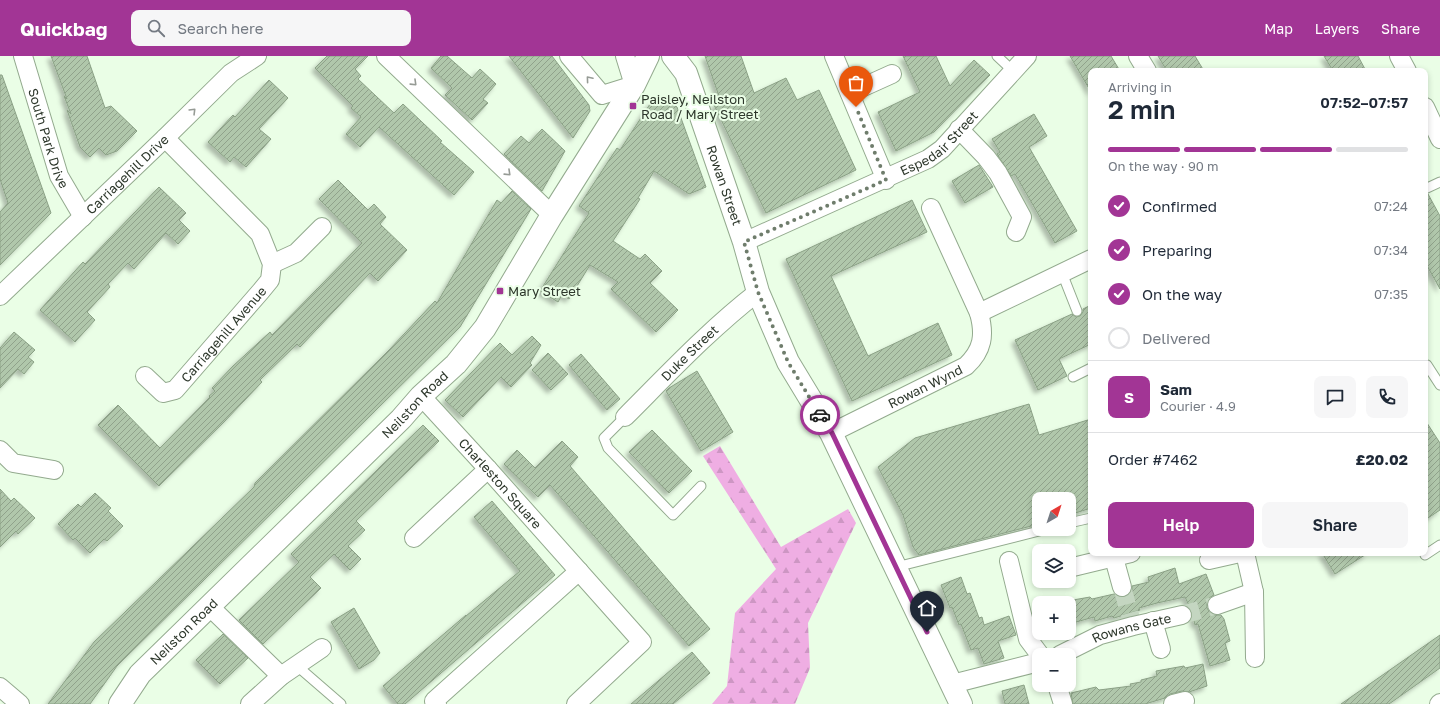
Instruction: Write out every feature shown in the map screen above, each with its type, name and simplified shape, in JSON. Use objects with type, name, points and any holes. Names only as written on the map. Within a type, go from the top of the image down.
[{"type":"main road","name":"Neilston Road","points":[[120,704],[140,674],[401,419],[421,396],[456,364],[485,328],[552,215],[634,85],[648,56]]},
{"type":"main road","name":"Rowan Street","points":[[673,56],[686,73],[744,242],[758,292],[788,362],[832,433],[961,704]]},
{"type":"street","name":"South Park Drive","points":[[23,56],[59,176],[83,217]]},
{"type":"street","name":"Carriagehill Drive","points":[[0,296],[165,138],[230,73],[256,56]]},
{"type":"street","points":[[386,56],[552,215]]},
{"type":"street","points":[[569,56],[602,94],[634,85],[625,56]]},
{"type":"street","points":[[834,56],[886,180]]},
{"type":"street","name":"Espedair Street","points":[[744,242],[886,180],[928,159],[942,149],[1027,56]]},
{"type":"street","points":[[1138,56],[1145,68]]},
{"type":"street","points":[[1399,56],[1405,68]]},
{"type":"street","points":[[850,93],[892,74]]},
{"type":"street","points":[[1431,108],[1440,139]]},
{"type":"street","points":[[959,129],[986,157],[998,173],[1022,217],[1016,232]]},
{"type":"street","points":[[165,138],[260,234],[272,264],[296,253],[322,227]]},
{"type":"street","name":"Rowan Wynd","points":[[832,433],[966,366],[975,358],[981,344],[982,327],[979,313],[931,208]]},
{"type":"street","points":[[979,313],[1088,260]]},
{"type":"street","name":"Carriagehill Avenue","points":[[145,376],[163,393],[176,390],[262,291],[270,280],[272,264]]},
{"type":"street","name":"Duke Street","points":[[625,417],[736,309],[758,292]]},
{"type":"street","name":"Charleston Square","points":[[421,396],[642,642],[576,704]]},
{"type":"street","points":[[0,450],[13,463],[54,470]]},
{"type":"street","points":[[414,538],[488,469]]},
{"type":"street","points":[[1076,566],[1118,556]]},
{"type":"street","points":[[1122,556],[1122,587]]},
{"type":"street","points":[[1209,560],[1227,556]]},
{"type":"street","points":[[1246,556],[1254,592],[1255,658]]},
{"type":"street","points":[[1009,561],[1028,639],[1035,648]]},
{"type":"street","points":[[437,704],[434,701],[579,571]]},
{"type":"street","points":[[1217,605],[1254,592]]},
{"type":"street","points":[[209,606],[281,676]]},
{"type":"street","name":"Rowans Gate","points":[[1074,648],[1100,635],[1182,615]]},
{"type":"street","points":[[1153,621],[1161,649]]},
{"type":"street","points":[[250,704],[281,676],[322,648]]},
{"type":"street","points":[[952,684],[1032,664]]},
{"type":"street","points":[[0,687],[20,704]]},
{"type":"street","points":[[1059,692],[1063,704]]},
{"type":"lane","points":[[997,56],[1013,71]]},
{"type":"lane","points":[[1428,188],[1440,182]]},
{"type":"lane","points":[[1062,273],[1077,311]]},
{"type":"lane","points":[[1428,367],[1440,385]]},
{"type":"lane","points":[[1073,377],[1088,370]]},
{"type":"lane","points":[[625,417],[604,438],[608,448],[673,515],[701,486]]},
{"type":"lane","points":[[1076,521],[1088,519]]},
{"type":"lane","points":[[896,567],[1032,533]]},
{"type":"lane","points":[[1428,553],[1440,545]]},
{"type":"lane","points":[[296,665],[341,704]]},
{"type":"green space","points":[[720,446],[781,547],[848,509],[856,523],[808,623],[810,668],[795,704],[712,704],[727,686],[735,613],[776,569],[703,456]]},
{"type":"building","points":[[51,56],[87,56],[105,108],[111,106],[137,131],[117,151],[106,155],[99,148],[90,157],[80,147],[67,110],[71,114],[64,96],[67,99]]},
{"type":"building","points":[[327,56],[368,56],[355,69],[361,76],[358,79],[394,113],[403,104],[442,141],[440,142],[474,172],[454,195],[379,127],[360,147],[346,134],[361,117],[351,108],[353,106],[315,68]]},
{"type":"building","points":[[441,56],[447,56],[472,78],[480,69],[496,84],[483,99],[488,103],[472,120],[445,95],[452,88],[431,68]]},
{"type":"building","points":[[509,56],[552,56],[589,105],[590,111],[573,138]]},
{"type":"building","points":[[705,56],[741,56],[754,93],[786,78],[797,100],[819,90],[856,170],[766,213],[714,105],[721,102]]},
{"type":"building","points":[[903,56],[936,56],[950,86],[974,60],[990,75],[934,132],[896,151],[878,112],[920,92]]},
{"type":"building","points":[[1070,56],[1111,56],[1118,68],[1088,68],[1088,87]]},
{"type":"building","points":[[1158,56],[1195,56],[1202,68],[1165,68]]},
{"type":"building","points":[[1324,56],[1358,56],[1364,68],[1331,68]]},
{"type":"building","points":[[0,75],[2,75],[51,213],[0,265],[0,212],[8,203],[0,179]]},
{"type":"building","points":[[269,80],[288,98],[259,129],[271,139],[246,167],[234,157],[230,162],[208,142],[233,115],[235,117]]},
{"type":"building","points":[[665,98],[677,107],[706,187],[689,194],[654,171],[638,198],[640,199],[613,241],[640,259],[645,254],[662,271],[650,283],[678,310],[656,332],[611,289],[618,282],[590,265],[569,299],[562,295],[558,302],[540,291],[589,213],[579,206],[617,148],[620,150],[650,104]]},
{"type":"building","points":[[1034,114],[1047,136],[1029,147],[1077,231],[1055,243],[1015,174],[1011,176],[997,154],[1000,152],[992,139]]},
{"type":"building","points":[[542,129],[565,151],[542,191],[504,154],[521,136],[529,143]]},
{"type":"building","points":[[979,165],[993,187],[965,203],[952,181]]},
{"type":"building","points":[[338,180],[368,210],[374,204],[386,217],[380,224],[407,250],[378,281],[370,273],[300,347],[297,344],[260,380],[262,382],[224,422],[159,486],[98,425],[118,405],[160,448],[210,397],[209,396],[215,391],[212,388],[233,366],[270,332],[272,335],[362,243],[319,199]]},
{"type":"building","points":[[159,187],[186,213],[179,220],[190,231],[178,244],[166,233],[134,269],[128,263],[108,284],[110,287],[87,312],[95,320],[75,342],[40,310],[83,262],[85,264]]},
{"type":"building","points":[[512,191],[531,209],[460,327],[117,666],[90,704],[48,704],[94,642],[254,487],[255,483],[389,350],[435,301],[437,303],[497,200],[501,203]]},
{"type":"building","points":[[1428,194],[1440,216],[1440,289],[1428,267]]},
{"type":"building","points":[[912,200],[927,232],[831,276],[868,356],[938,323],[952,355],[852,401],[786,259]]},
{"type":"building","points":[[1088,306],[1088,345],[1059,359],[1067,376],[1038,390],[1015,340],[1072,314],[1076,317],[1080,316],[1083,309]]},
{"type":"building","points":[[14,332],[35,350],[28,357],[34,362],[24,374],[18,369],[0,388],[0,348]]},
{"type":"building","points":[[532,336],[541,345],[530,363],[532,365],[511,387],[501,377],[463,417],[445,400],[500,343],[512,355]]},
{"type":"building","points":[[548,353],[568,374],[551,390],[532,370]]},
{"type":"building","points":[[581,354],[620,399],[607,410],[569,365]]},
{"type":"building","points":[[697,371],[733,432],[701,451],[666,391]]},
{"type":"building","points":[[1029,404],[1039,435],[1088,420],[1088,509],[1076,513],[1076,492],[1032,492],[1032,526],[919,555],[913,547],[903,515],[878,467],[915,438]]},
{"type":"building","points":[[423,425],[439,441],[356,521],[365,530],[348,546],[361,559],[350,570],[334,554],[310,577],[321,588],[263,644],[239,620],[299,562],[291,554]]},
{"type":"building","points":[[1428,425],[1440,443],[1440,510],[1428,518]]},
{"type":"building","points":[[652,430],[692,471],[669,493],[629,452]]},
{"type":"building","points":[[562,441],[578,457],[570,466],[710,629],[689,646],[550,485],[538,497],[504,464],[517,450],[535,468]]},
{"type":"building","points":[[0,489],[11,501],[14,498],[35,518],[18,534],[16,531],[0,547]]},
{"type":"building","points":[[95,493],[111,508],[108,511],[123,526],[107,541],[104,539],[90,553],[75,538],[73,540],[58,524],[78,504],[81,507]]},
{"type":"building","points":[[492,501],[555,575],[405,704],[398,704],[383,686],[520,571],[474,517]]},
{"type":"building","points":[[1324,556],[1363,556],[1335,574]]},
{"type":"building","points":[[1175,568],[1179,584],[1206,574],[1214,595],[1209,598],[1207,608],[1210,613],[1221,615],[1224,619],[1230,641],[1225,643],[1230,660],[1210,666],[1198,624],[1195,625],[1192,612],[1185,597],[1139,608],[1140,610],[1114,618],[1112,616],[1095,621],[1094,617],[1076,622],[1076,599],[1090,597],[1092,599],[1114,594],[1119,597],[1125,597],[1130,594],[1132,586],[1149,582],[1148,577]]},
{"type":"building","points":[[961,577],[967,594],[970,593],[979,618],[982,617],[984,625],[1009,616],[1016,635],[998,641],[1004,658],[984,664],[978,648],[971,650],[961,624],[959,625],[952,607],[950,608],[941,585]]},
{"type":"building","points":[[354,608],[380,653],[374,660],[359,669],[331,622]]},
{"type":"building","points":[[223,634],[248,658],[220,684],[196,660]]},
{"type":"building","points":[[1440,635],[1440,668],[1389,704],[1341,704]]},
{"type":"building","points":[[692,652],[710,673],[673,704],[631,704]]},
{"type":"building","points":[[1203,664],[1207,686],[1189,692],[1182,691],[1170,694],[1165,698],[1145,704],[1073,704],[1071,693],[1096,687],[1099,690],[1131,686],[1130,684],[1141,682],[1141,680],[1157,676],[1156,671],[1184,666],[1185,668]]},
{"type":"building","points":[[1024,685],[1029,704],[1005,704],[1002,691]]},
{"type":"tunnel","points":[[1122,587],[1133,626]]},
{"type":"tunnel","points":[[1182,615],[1217,605]]},
{"type":"way so far","points":[[820,415],[788,362],[758,292],[744,242],[886,180],[856,107]]},
{"type":"place","name":"Paisley, Neilston Road / Mary Street","points":[[633,106]]},
{"type":"place","name":"Mary Street","points":[[500,291]]},
{"type":"route","points":[[820,415],[832,433],[927,632]]}]
